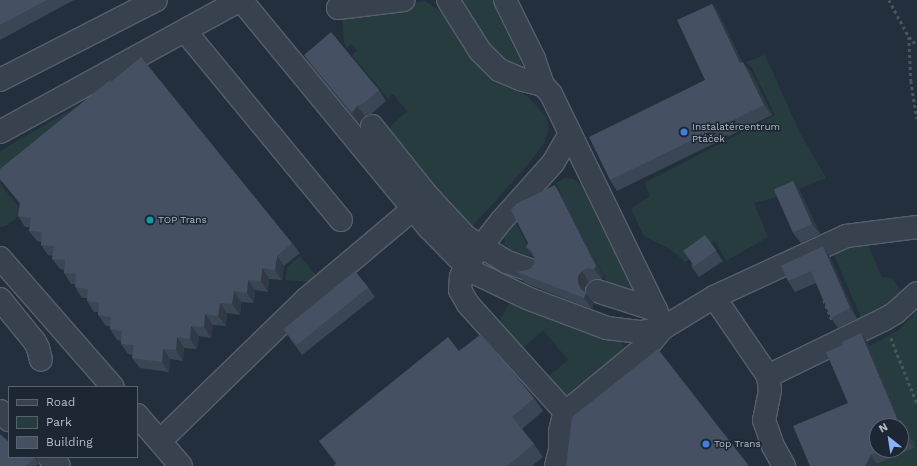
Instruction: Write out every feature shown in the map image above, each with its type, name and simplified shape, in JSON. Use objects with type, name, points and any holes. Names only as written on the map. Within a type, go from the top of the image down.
[{"type":"street","points":[[0,80],[156,0]]},
{"type":"street","points":[[0,132],[241,0],[429,228],[466,266],[471,270],[527,298],[607,328],[641,332],[659,319],[714,298],[758,276],[846,236],[917,227]]},
{"type":"street","points":[[338,8],[404,0]]},
{"type":"street","points":[[448,0],[480,51],[499,70],[544,85]]},
{"type":"street","points":[[505,0],[534,59],[544,85],[558,107],[659,319],[652,341],[571,408],[566,414],[563,419],[560,432],[560,450],[556,466]]},
{"type":"street","points":[[185,31],[341,220]]},
{"type":"street","points":[[372,126],[427,195],[466,236],[507,262],[530,270]]},
{"type":"street","points":[[566,414],[468,304],[460,290],[461,277],[466,266],[481,246],[553,163],[570,134]]},
{"type":"street","points":[[160,441],[306,299],[413,209]]},
{"type":"street","points":[[0,258],[112,386]]},
{"type":"street","points":[[597,291],[659,319]]},
{"type":"street","points":[[768,376],[883,320],[895,313],[917,293]]},
{"type":"street","points":[[714,298],[768,376],[770,390],[764,420],[784,466]]},
{"type":"street","points":[[0,299],[35,342],[41,360]]},
{"type":"street","points":[[0,411],[8,419]]},
{"type":"street","points":[[138,416],[181,466]]},
{"type":"street","points":[[50,458],[59,466]]},
{"type":"path","points":[[889,0],[909,38],[917,45]]},
{"type":"path","points":[[909,38],[911,81],[917,119]]},
{"type":"path","points":[[823,296],[824,303],[841,340]]},
{"type":"path","points":[[883,320],[917,403]]},
{"type":"green space","points":[[458,0],[495,0],[521,51],[521,71],[491,52]]},
{"type":"green space","points":[[425,1],[447,16],[497,77],[527,96],[546,116],[549,128],[544,143],[527,166],[469,230],[390,134],[391,126],[407,111],[393,94],[388,99],[352,55],[357,50],[351,44],[347,48],[344,43],[342,11],[380,9]]},
{"type":"green space","points":[[765,55],[799,131],[826,178],[778,197],[754,203],[768,237],[726,261],[715,241],[685,262],[670,249],[644,236],[631,209],[650,196],[644,183],[775,115],[752,68],[746,62]]},
{"type":"green space","points":[[135,72],[0,183],[0,151]]},
{"type":"green space","points":[[565,178],[574,179],[582,186],[631,287],[630,292],[609,286],[556,183]]},
{"type":"green space","points":[[0,184],[23,212],[6,226],[0,227]]},
{"type":"green space","points":[[515,220],[531,253],[530,256],[511,250],[505,244],[504,236],[509,224]]},
{"type":"green space","points":[[868,245],[882,277],[892,278],[903,294],[863,322],[834,255],[851,247]]},
{"type":"green space","points":[[300,256],[317,276],[310,282],[285,280],[287,267]]},
{"type":"green space","points":[[510,302],[621,341],[623,345],[621,353],[568,396],[561,395],[545,379],[568,360],[543,330],[521,350],[498,323]]},
{"type":"green space","points":[[917,311],[917,466],[876,466],[877,464],[890,458],[909,458],[909,450],[913,448],[909,439],[909,418],[900,418],[868,347],[899,330]]},
{"type":"building","points":[[0,0],[47,0],[0,25]]},
{"type":"building","points":[[712,4],[740,63],[743,62],[764,105],[610,180],[589,137],[705,80],[677,20]]},
{"type":"building","points":[[331,32],[379,90],[364,103],[357,106],[352,113],[304,55]]},
{"type":"building","name":"TOP Trans","points":[[141,57],[292,243],[277,256],[275,270],[262,268],[261,281],[248,280],[247,293],[234,291],[232,304],[220,303],[218,316],[205,314],[204,327],[191,326],[190,339],[177,337],[176,350],[163,349],[162,362],[132,358],[134,345],[121,344],[122,331],[110,329],[111,317],[98,315],[99,303],[87,301],[88,289],[75,287],[76,274],[64,273],[65,260],[52,259],[54,246],[41,245],[42,232],[29,231],[31,218],[18,216],[20,203],[0,179],[0,169],[110,80],[111,82]]},
{"type":"building","points":[[793,181],[812,224],[793,232],[774,190]]},
{"type":"building","points":[[555,185],[596,266],[594,269],[587,268],[578,276],[578,283],[581,289],[586,293],[584,298],[517,272],[530,269],[534,264],[535,258],[532,251],[526,247],[528,243],[511,210],[516,204]]},
{"type":"building","points":[[705,235],[716,250],[694,266],[683,251]]},
{"type":"building","points":[[823,246],[850,308],[831,318],[811,271],[788,281],[781,266]]},
{"type":"building","points":[[355,271],[368,287],[297,345],[284,329]]},
{"type":"building","points":[[861,333],[897,418],[869,418],[869,458],[865,466],[810,466],[793,426],[848,403],[826,352],[843,345],[842,342]]},
{"type":"building","points":[[481,334],[534,398],[512,417],[534,444],[507,466],[333,466],[337,463],[319,441],[448,337],[459,351]]},
{"type":"building","points":[[658,349],[749,466],[566,466],[572,417]]},
{"type":"building","points":[[0,434],[8,441],[8,458],[34,458],[26,466],[0,466]]},
{"type":"place","name":"Instalatércentrum Ptáček","points":[[684,132]]},
{"type":"place","name":"TOP Trans","points":[[150,220]]},
{"type":"place","name":"Top Trans","points":[[706,444]]}]
